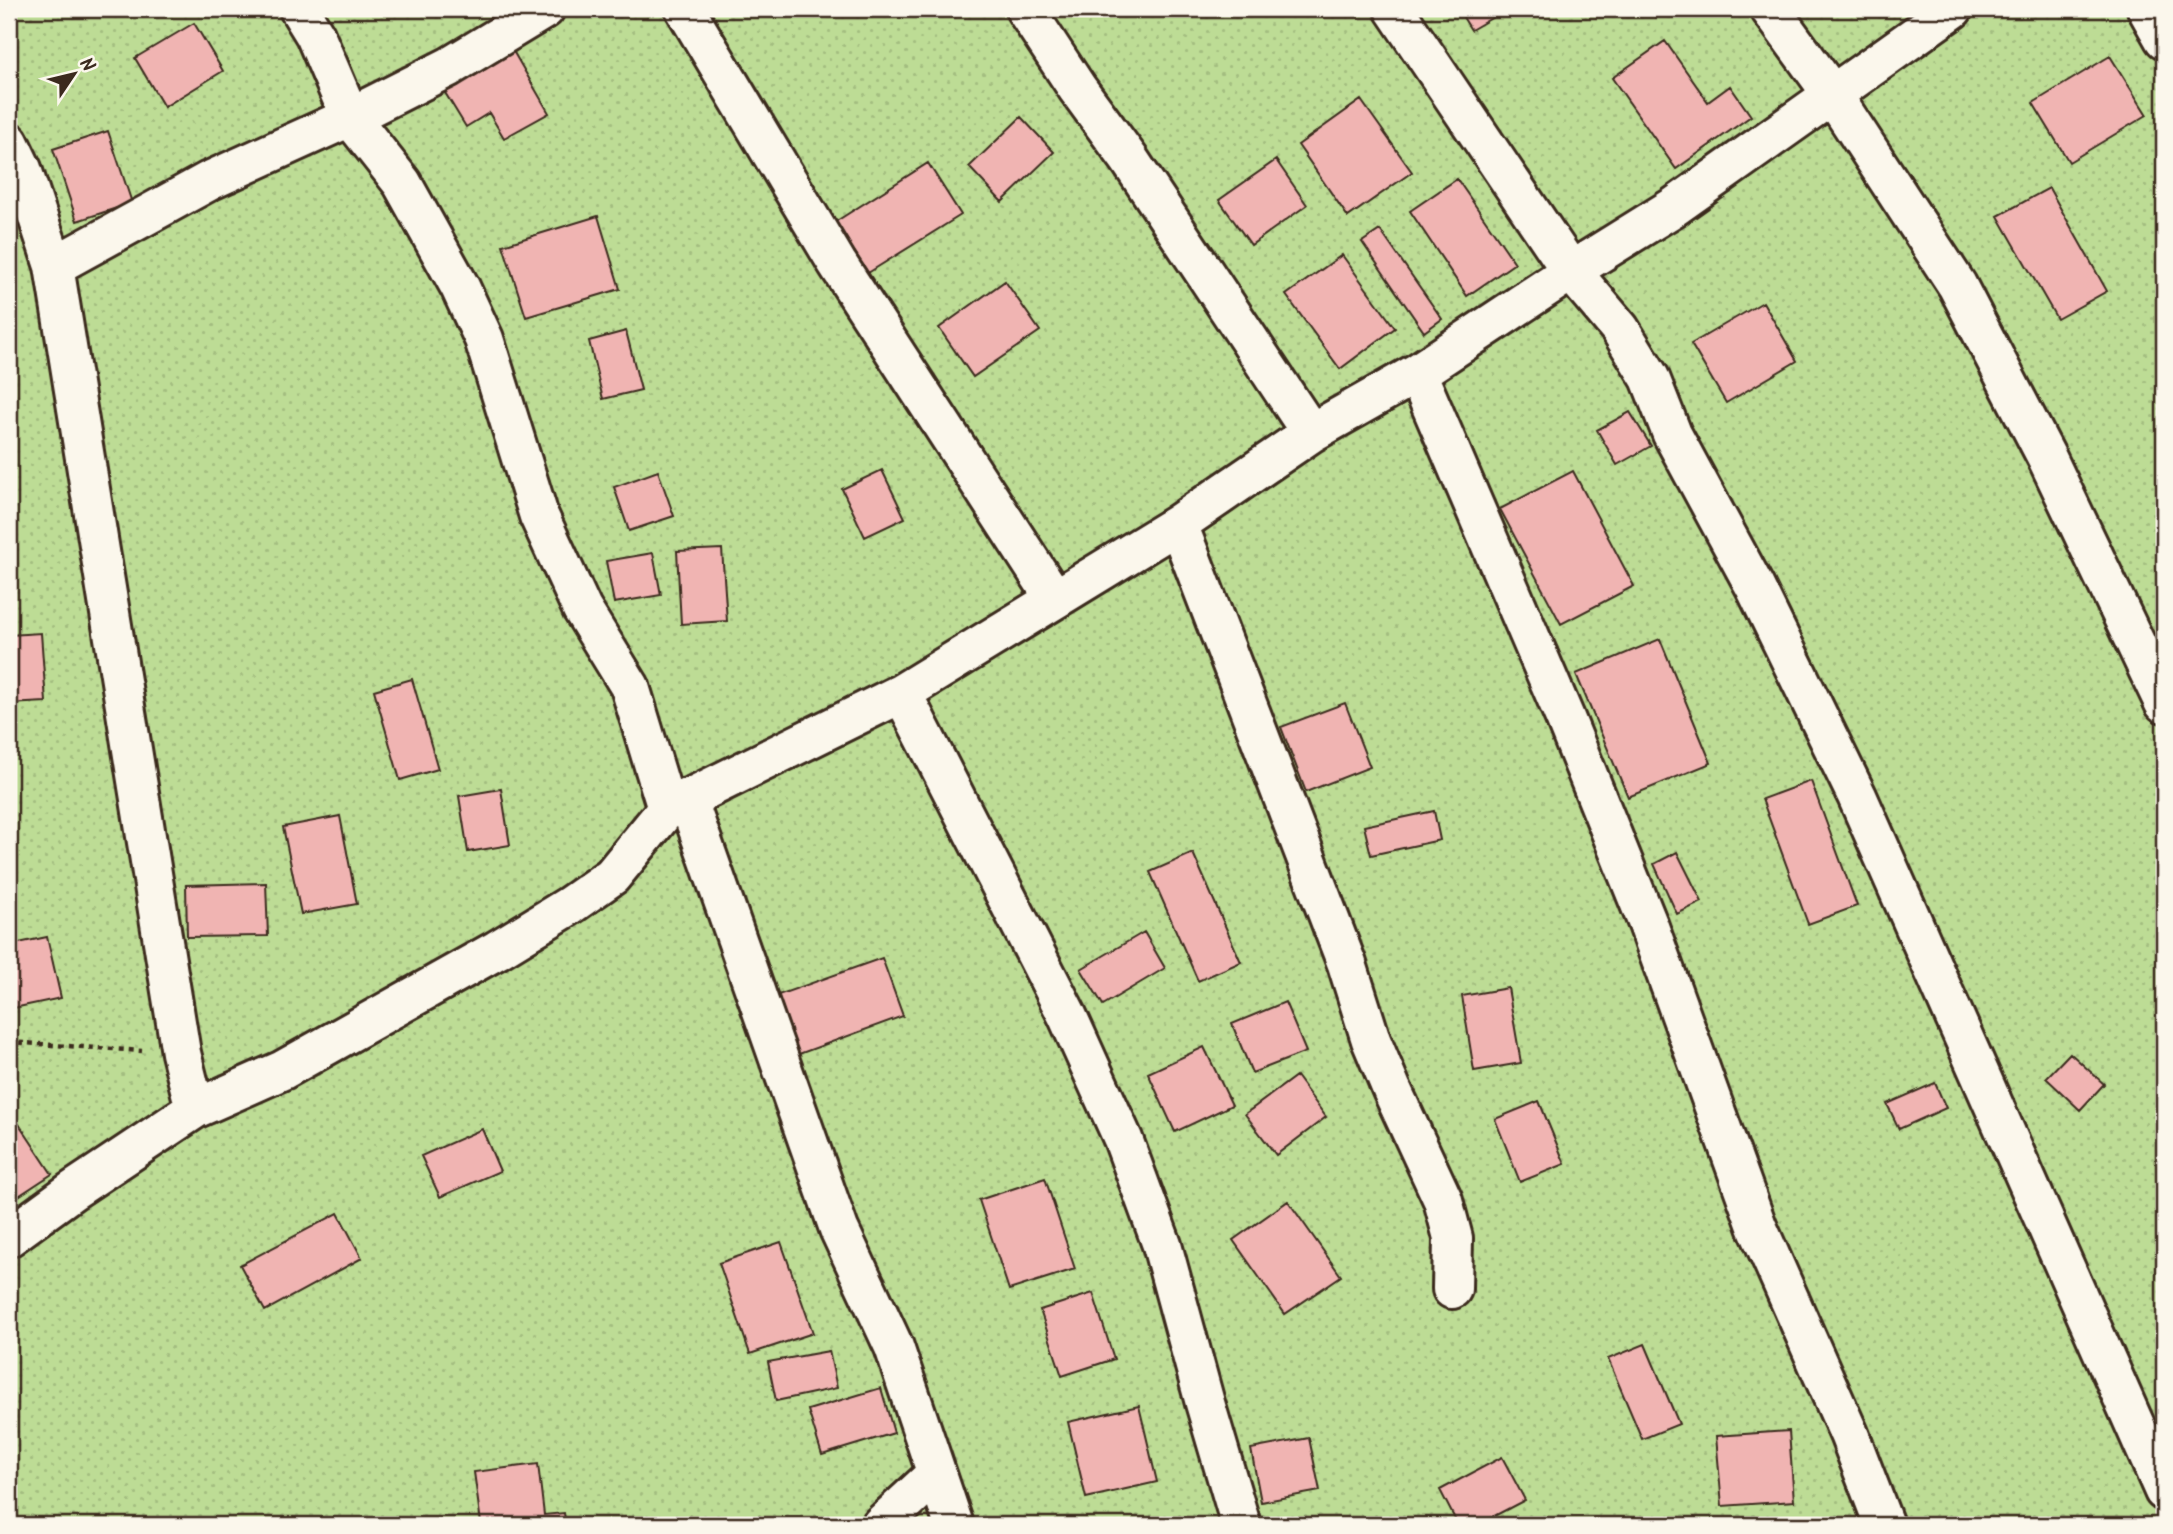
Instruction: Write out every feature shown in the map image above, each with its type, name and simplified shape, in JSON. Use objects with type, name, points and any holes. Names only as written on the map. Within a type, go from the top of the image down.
[{"type":"street","points":[[299,9],[315,35],[350,117],[401,183],[460,287],[484,339],[540,516],[582,609],[629,687],[677,804],[839,1229],[894,1347],[954,1525]]},
{"type":"street","points":[[54,266],[209,181],[350,117],[449,68],[545,9]]},
{"type":"street","points":[[685,9],[836,263],[1055,599]]},
{"type":"street","points":[[1025,9],[1077,88],[1129,159],[1311,433]]},
{"type":"street","points":[[1394,9],[1572,271],[1620,329],[1650,378],[1672,434],[1755,586],[1839,759],[2164,1491]]},
{"type":"street","points":[[1770,9],[1832,94],[1957,285],[2047,458],[2164,703]]},
{"type":"street","points":[[9,1237],[72,1191],[195,1109],[283,1070],[497,950],[559,912],[612,876],[677,804],[902,693],[1178,524],[1311,433],[1417,373],[1674,207],[1953,9]]},
{"type":"street","points":[[2147,9],[2164,39]]},
{"type":"street","points":[[9,142],[22,169],[54,266],[181,1053],[195,1109]]},
{"type":"street","points":[[1417,373],[1570,731],[1648,924],[1757,1226],[1849,1434],[1884,1525]]},
{"type":"street","points":[[1178,524],[1347,964],[1371,1040],[1443,1200],[1453,1238],[1452,1289]]},
{"type":"street","points":[[902,693],[1067,1015],[1123,1139],[1162,1245],[1241,1525]]},
{"type":"street","points":[[881,1525],[936,1474]]},
{"type":"path","points":[[9,1042],[181,1053]]},
{"type":"green space","points":[[9,9],[2164,9],[2164,1525],[9,1525]]},
{"type":"building","points":[[1458,9],[1507,9],[1471,30]]},
{"type":"building","points":[[194,23],[223,71],[164,107],[135,58]]},
{"type":"building","points":[[1665,41],[1708,102],[1730,86],[1751,116],[1676,169],[1612,78]]},
{"type":"building","points":[[513,51],[549,113],[504,138],[489,113],[466,127],[444,91]]},
{"type":"building","points":[[2110,56],[2147,115],[2069,162],[2033,103]]},
{"type":"building","points":[[1361,100],[1412,172],[1348,217],[1298,145]]},
{"type":"building","points":[[1021,117],[1054,152],[1002,202],[969,167]]},
{"type":"building","points":[[108,131],[132,203],[77,221],[53,149]]},
{"type":"building","points":[[1276,160],[1307,205],[1251,245],[1219,200]]},
{"type":"building","points":[[928,163],[961,215],[868,273],[835,222]]},
{"type":"building","points":[[1457,179],[1515,263],[1467,296],[1410,211]]},
{"type":"building","points":[[2049,188],[2107,291],[2057,319],[1998,216]]},
{"type":"building","points":[[598,216],[620,289],[526,317],[503,245]]},
{"type":"building","points":[[1380,230],[1442,319],[1424,332],[1362,242]]},
{"type":"building","points":[[1342,255],[1395,328],[1340,369],[1286,295]]},
{"type":"building","points":[[1005,281],[1040,331],[973,377],[939,328]]},
{"type":"building","points":[[1763,302],[1797,361],[1726,403],[1691,344]]},
{"type":"building","points":[[626,331],[641,390],[603,399],[589,341]]},
{"type":"building","points":[[1630,412],[1651,446],[1617,465],[1597,430]]},
{"type":"building","points":[[882,470],[905,518],[865,537],[842,489]]},
{"type":"building","points":[[658,471],[674,516],[629,531],[614,487]]},
{"type":"building","points":[[1573,471],[1634,586],[1561,624],[1500,509]]},
{"type":"building","points":[[722,549],[727,621],[681,624],[677,551]]},
{"type":"building","points":[[653,553],[661,595],[614,603],[606,561]]},
{"type":"building","points":[[41,633],[46,702],[9,704],[9,635]]},
{"type":"building","points":[[1660,639],[1711,763],[1628,797],[1576,674]]},
{"type":"building","points":[[412,679],[438,769],[400,780],[374,690]]},
{"type":"building","points":[[1345,703],[1370,767],[1306,792],[1281,727]]},
{"type":"building","points":[[1811,781],[1857,906],[1808,924],[1762,799]]},
{"type":"building","points":[[501,789],[510,845],[468,852],[459,796]]},
{"type":"building","points":[[1434,811],[1440,840],[1371,855],[1364,826]]},
{"type":"building","points":[[340,816],[357,904],[301,914],[283,827]]},
{"type":"building","points":[[1677,852],[1702,902],[1677,914],[1654,864]]},
{"type":"building","points":[[1193,853],[1241,962],[1198,981],[1150,872]]},
{"type":"building","points":[[266,883],[268,936],[187,937],[186,885]]},
{"type":"building","points":[[1144,932],[1165,968],[1103,1005],[1081,969]]},
{"type":"building","points":[[47,937],[61,998],[9,1009],[9,945]]},
{"type":"building","points":[[882,958],[903,1016],[799,1054],[778,995]]},
{"type":"building","points":[[1508,988],[1521,1063],[1474,1071],[1462,996]]},
{"type":"building","points":[[1285,1002],[1306,1052],[1252,1073],[1232,1024]]},
{"type":"building","points":[[1204,1047],[1232,1105],[1175,1132],[1148,1073]]},
{"type":"building","points":[[2070,1053],[2104,1084],[2080,1110],[2046,1078]]},
{"type":"building","points":[[1296,1076],[1326,1117],[1276,1155],[1245,1114]]},
{"type":"building","points":[[1935,1083],[1946,1108],[1899,1129],[1887,1104]]},
{"type":"building","points":[[1539,1101],[1565,1164],[1520,1182],[1495,1119]]},
{"type":"building","points":[[9,1109],[52,1174],[17,1197],[9,1184]]},
{"type":"building","points":[[482,1129],[500,1171],[440,1197],[421,1156]]},
{"type":"building","points":[[1045,1178],[1075,1269],[1009,1290],[979,1200]]},
{"type":"building","points":[[1288,1201],[1341,1276],[1285,1314],[1233,1240]]},
{"type":"building","points":[[338,1213],[362,1258],[265,1311],[240,1265]]},
{"type":"building","points":[[781,1242],[813,1333],[750,1354],[719,1263]]},
{"type":"building","points":[[1093,1293],[1114,1359],[1062,1376],[1040,1310]]},
{"type":"building","points":[[1645,1344],[1679,1424],[1642,1439],[1608,1359]]},
{"type":"building","points":[[829,1351],[837,1388],[776,1401],[768,1362]]},
{"type":"building","points":[[881,1388],[894,1433],[822,1455],[808,1410]]},
{"type":"building","points":[[1139,1406],[1157,1482],[1086,1498],[1068,1422]]},
{"type":"building","points":[[1789,1431],[1794,1501],[1722,1506],[1716,1436]]},
{"type":"building","points":[[1309,1438],[1320,1491],[1261,1502],[1251,1449]]},
{"type":"building","points":[[1502,1457],[1525,1500],[1477,1525],[1458,1525],[1440,1490]]},
{"type":"building","points":[[538,1464],[544,1515],[564,1513],[566,1525],[466,1525],[481,1523],[474,1472]]}]
